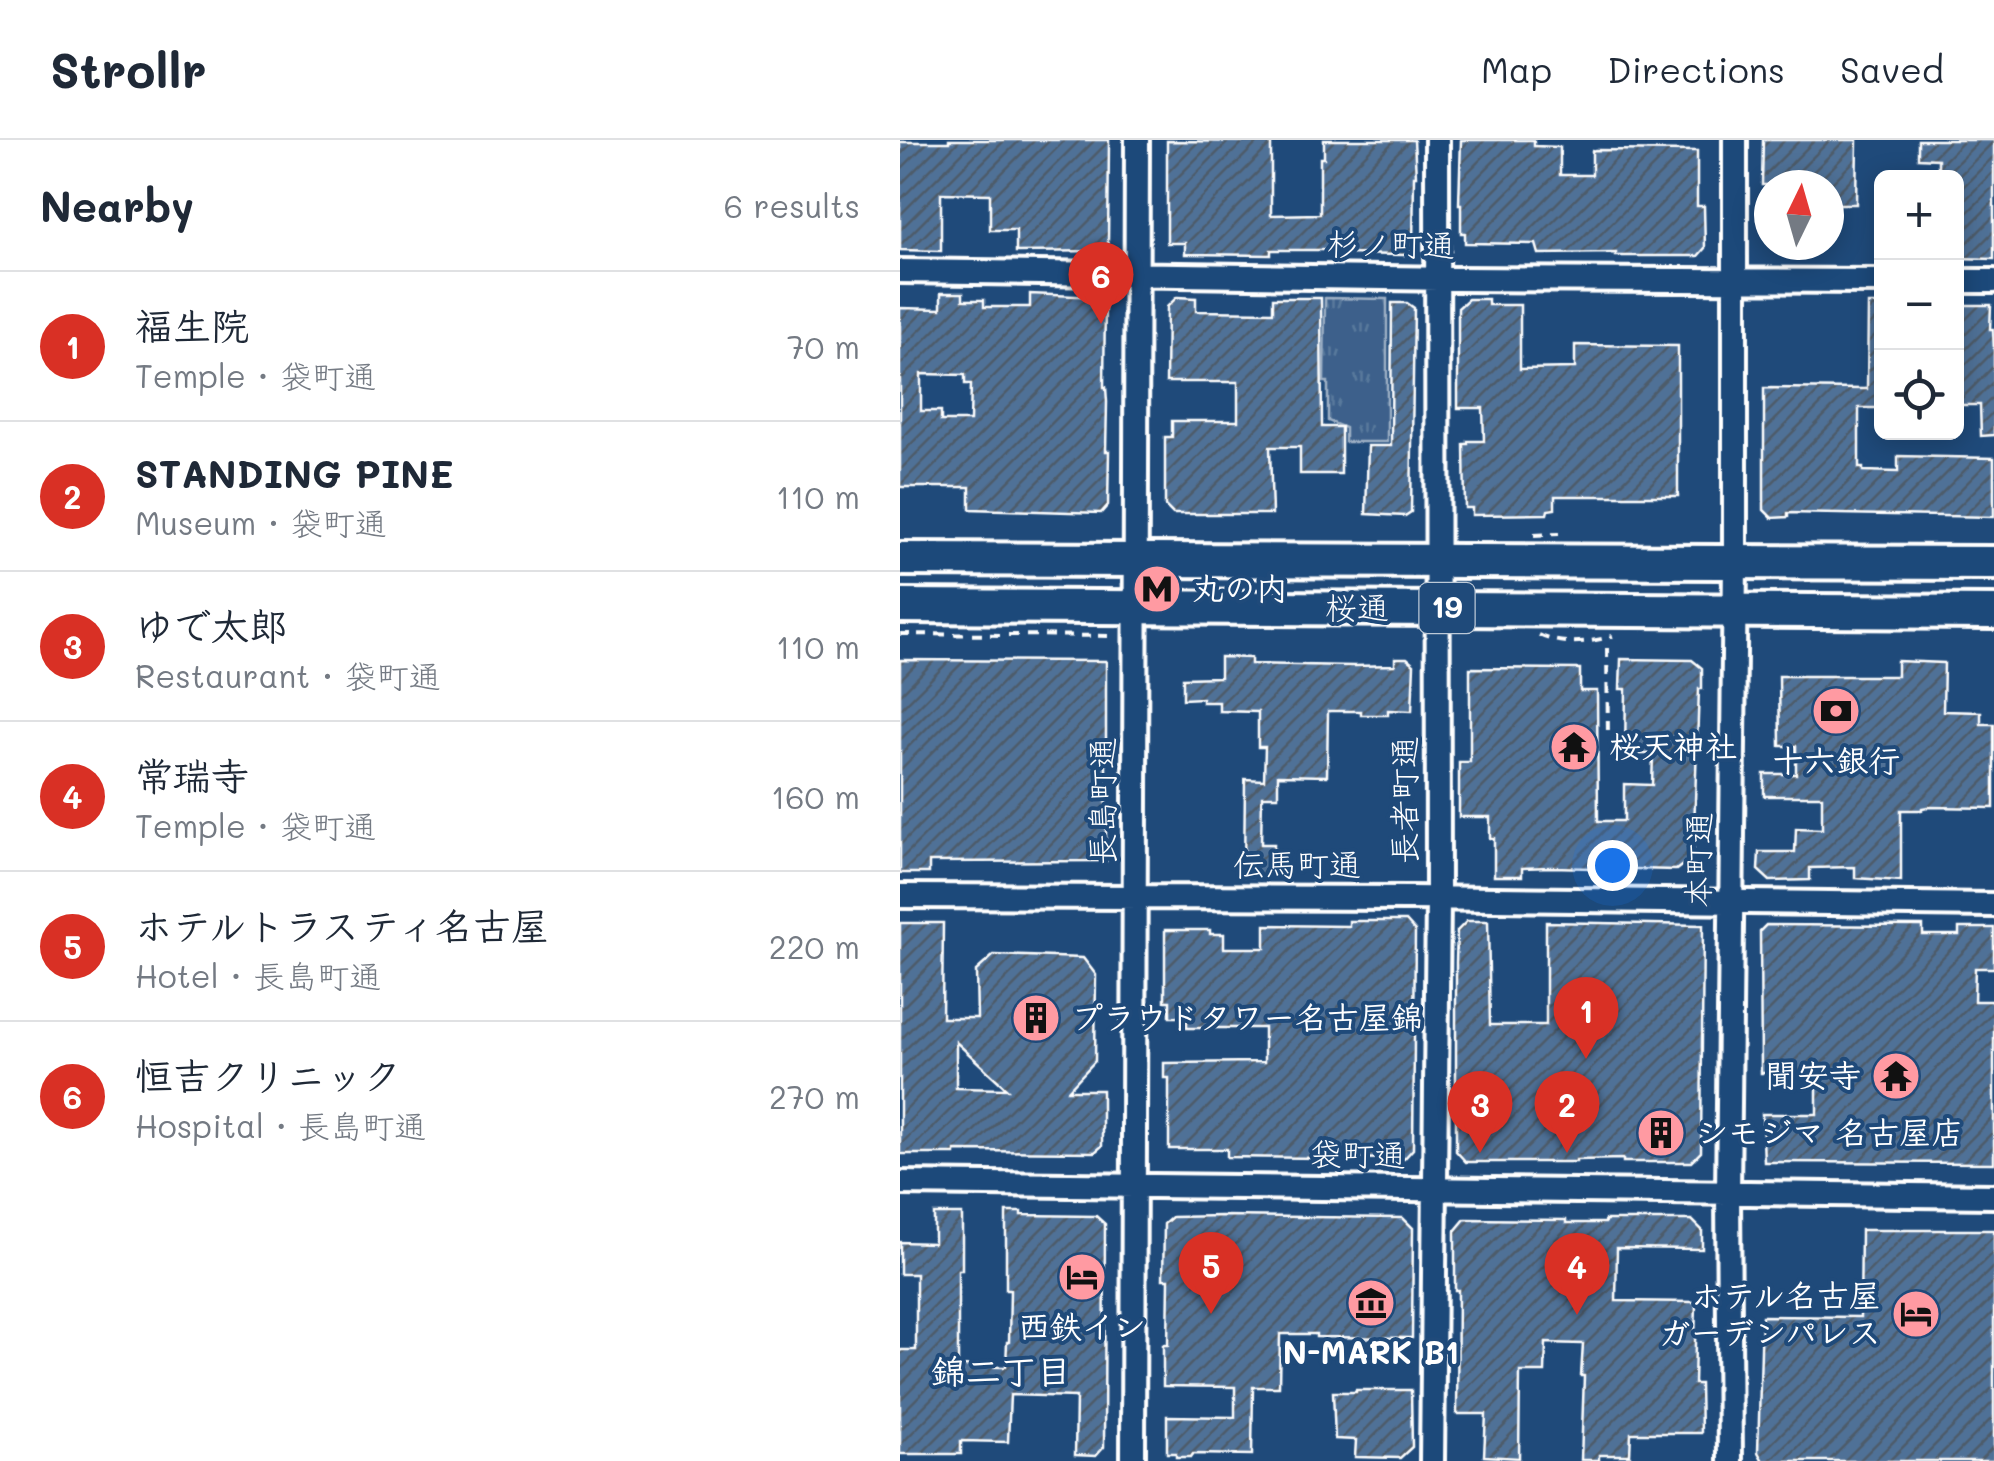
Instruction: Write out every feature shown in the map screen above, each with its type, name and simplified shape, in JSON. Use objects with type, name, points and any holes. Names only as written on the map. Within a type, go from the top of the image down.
[{"type":"highway","name":"桜通","points":[[900,559],[1994,563]]},
{"type":"highway","name":"桜通","points":[[900,606],[1994,612]]},
{"type":"street","name":"長島町通","points":[[1133,1461],[1137,140]]},
{"type":"street","name":"長者町通","points":[[1432,1461],[1438,899],[1437,140]]},
{"type":"street","name":"本町通","points":[[1730,1461],[1728,1194],[1735,140]]},
{"type":"street","name":"杉ノ町通","points":[[900,271],[1874,281]]},
{"type":"street","points":[[1964,281],[1994,281]]},
{"type":"street","name":"伝馬町通","points":[[900,896],[1994,905]]},
{"type":"street","name":"袋町通","points":[[900,1182],[1994,1196]]},
{"type":"path","points":[[1608,648],[1608,737]]},
{"type":"green space","points":[[1325,298],[1387,299],[1387,442],[1345,442],[1345,428],[1328,421],[1328,382],[1324,382]]},
{"type":"building","points":[[1109,140],[1108,244],[1102,251],[1016,252],[1016,230],[990,230],[990,194],[941,193],[941,251],[900,250],[900,142]]},
{"type":"building","points":[[1324,140],[1414,140],[1413,247],[1405,255],[1342,254],[1342,250],[1271,250],[1271,255],[1185,254],[1185,243],[1167,243],[1167,141],[1271,142],[1271,215],[1320,214],[1320,158],[1324,158]]},
{"type":"building","points":[[1461,140],[1534,140],[1534,146],[1560,147],[1560,175],[1592,175],[1595,150],[1697,151],[1697,206],[1704,206],[1705,248],[1698,256],[1616,256],[1539,254],[1536,244],[1465,243],[1459,204]]},
{"type":"building","points":[[1763,140],[1857,140],[1856,204],[1844,204],[1844,170],[1762,170]]},
{"type":"building","points":[[1918,140],[1994,140],[1994,259],[1964,258],[1964,170],[1938,170],[1938,159],[1918,158]]},
{"type":"building","points":[[941,293],[963,293],[963,300],[984,300],[984,307],[1030,307],[1030,294],[1099,297],[1105,302],[1108,505],[1101,513],[970,509],[970,487],[900,487],[900,308],[941,309]],"holes":[[[921,374],[965,375],[965,384],[971,384],[970,421],[941,421],[941,411],[921,411]]]},
{"type":"building","points":[[1177,297],[1196,298],[1196,311],[1273,312],[1273,298],[1321,298],[1322,427],[1341,427],[1341,474],[1300,474],[1300,447],[1270,447],[1272,514],[1173,514],[1165,506],[1165,437],[1172,437],[1172,421],[1238,421],[1238,382],[1166,382],[1167,307]]},
{"type":"building","points":[[1468,299],[1488,299],[1488,305],[1520,305],[1520,369],[1575,368],[1575,345],[1678,346],[1678,496],[1555,496],[1555,509],[1547,514],[1472,515],[1472,508],[1465,508],[1464,444],[1484,441],[1483,408],[1458,408],[1458,308]]},
{"type":"building","points":[[1392,303],[1407,303],[1414,308],[1411,512],[1405,516],[1366,514],[1368,446],[1391,446]]},
{"type":"building","points":[[1868,304],[1874,304],[1874,408],[1859,408],[1859,468],[1898,472],[1898,456],[1994,458],[1994,517],[1788,513],[1788,517],[1772,518],[1764,510],[1764,388],[1867,389]]},
{"type":"building","points":[[1964,305],[1991,305],[1994,435],[1981,436],[1980,405],[1964,405]]},
{"type":"building","points":[[1220,657],[1251,658],[1251,664],[1395,665],[1395,658],[1407,658],[1414,664],[1412,711],[1361,715],[1361,711],[1328,711],[1327,776],[1278,775],[1278,796],[1262,796],[1261,844],[1274,844],[1273,876],[1244,876],[1245,779],[1264,780],[1265,747],[1258,747],[1258,712],[1219,711],[1219,702],[1183,699],[1183,678],[1220,677]]},
{"type":"building","points":[[1621,659],[1692,660],[1702,668],[1693,857],[1676,870],[1551,867],[1522,868],[1522,876],[1494,876],[1490,817],[1459,817],[1459,762],[1470,762],[1470,668],[1580,669],[1580,691],[1597,691],[1598,821],[1624,821],[1624,784],[1652,785],[1653,754],[1625,754],[1626,689],[1620,689]]},
{"type":"building","points":[[900,660],[1106,661],[1106,861],[929,862],[929,873],[900,873]]},
{"type":"building","points":[[1897,661],[1944,663],[1943,711],[1981,712],[1981,724],[1994,724],[1994,808],[1901,810],[1901,881],[1855,878],[1855,867],[1810,868],[1810,880],[1770,881],[1758,870],[1759,852],[1795,852],[1796,828],[1822,829],[1822,796],[1764,796],[1764,774],[1796,774],[1796,746],[1780,746],[1779,676],[1897,676]]},
{"type":"building","points":[[1349,921],[1406,921],[1415,931],[1413,1149],[1404,1159],[1227,1157],[1227,1149],[1169,1149],[1169,1078],[1164,1078],[1164,1063],[1264,1062],[1264,1028],[1187,1028],[1187,1017],[1170,1017],[1170,1001],[1165,1001],[1165,930],[1210,930],[1210,934],[1224,934],[1224,948],[1265,948],[1265,925],[1349,926]]},
{"type":"building","points":[[1467,921],[1488,921],[1490,1025],[1546,1025],[1546,922],[1703,925],[1701,1152],[1691,1162],[1466,1162],[1456,1151],[1456,962],[1457,931]]},
{"type":"building","points":[[900,923],[943,923],[942,1018],[977,1018],[976,971],[994,955],[1083,958],[1096,975],[1095,1061],[1068,1090],[1102,1090],[1102,1146],[1095,1152],[900,1154]],"holes":[[[956,1042],[1007,1089],[956,1088]]]},
{"type":"building","points":[[1766,925],[1923,926],[1923,935],[1959,935],[1959,928],[1994,928],[1994,968],[1975,968],[1974,1001],[1994,1001],[1994,1163],[1764,1162],[1762,1114],[1817,1114],[1817,1073],[1761,1073],[1760,931]]},
{"type":"building","points":[[1006,1212],[1096,1216],[1105,1224],[1104,1447],[1096,1456],[1075,1455],[1076,1397],[1010,1395],[1008,1442],[961,1441],[961,1454],[900,1454],[900,1350],[916,1350],[916,1274],[900,1274],[900,1242],[934,1243],[934,1214],[962,1214],[958,1366],[1004,1367],[1009,1342],[1010,1290],[1006,1290]]},
{"type":"building","points":[[1172,1217],[1403,1218],[1413,1228],[1412,1338],[1280,1334],[1279,1387],[1253,1387],[1252,1455],[1176,1457],[1176,1453],[1167,1453],[1167,1416],[1235,1417],[1235,1387],[1163,1386],[1169,1279],[1163,1279],[1164,1224]]},
{"type":"building","points":[[1465,1219],[1566,1223],[1692,1220],[1702,1230],[1702,1249],[1617,1248],[1616,1301],[1696,1302],[1694,1384],[1700,1384],[1701,1433],[1631,1433],[1630,1455],[1599,1455],[1599,1460],[1581,1460],[1583,1344],[1546,1343],[1545,1372],[1520,1372],[1519,1458],[1484,1456],[1486,1414],[1457,1414],[1455,1231]]},
{"type":"building","points":[[1861,1230],[1994,1230],[1994,1461],[1763,1461],[1758,1452],[1762,1316],[1860,1317]]},
{"type":"building","points":[[1411,1390],[1412,1447],[1400,1458],[1355,1457],[1356,1440],[1335,1439],[1333,1392]]},
{"type":"place","name":"恒吉クリニック","points":[[1101,324]]},
{"type":"place","name":"丸の内","points":[[1157,589]]},
{"type":"place","name":"十六銀行","points":[[1836,711]]},
{"type":"place","name":"桜天神社","points":[[1574,747]]},
{"type":"place","name":"プラウドタワー名古屋錦","points":[[1036,1018]]},
{"type":"place","name":"福生院","points":[[1586,1059]]},
{"type":"place","name":"聞安寺","points":[[1896,1076]]},
{"type":"place","name":"シモジマ 名古屋店","points":[[1661,1133]]},
{"type":"place","name":"ゆで太郎","points":[[1480,1153]]},
{"type":"place","name":"STANDING PINE","points":[[1567,1153]]},
{"type":"place","name":"西鉄イン","points":[[1082,1277]]},
{"type":"place","name":"N-MARK B1","points":[[1371,1303]]},
{"type":"place","name":"ホテルトラスティ名古屋","points":[[1211,1314]]},
{"type":"place","name":"ホテル名古屋 ガーデンパレス","points":[[1916,1314]]},
{"type":"place","name":"常瑞寺","points":[[1577,1315]]},
{"type":"district","name":"錦二丁目","points":[[1001,1372]]}]
